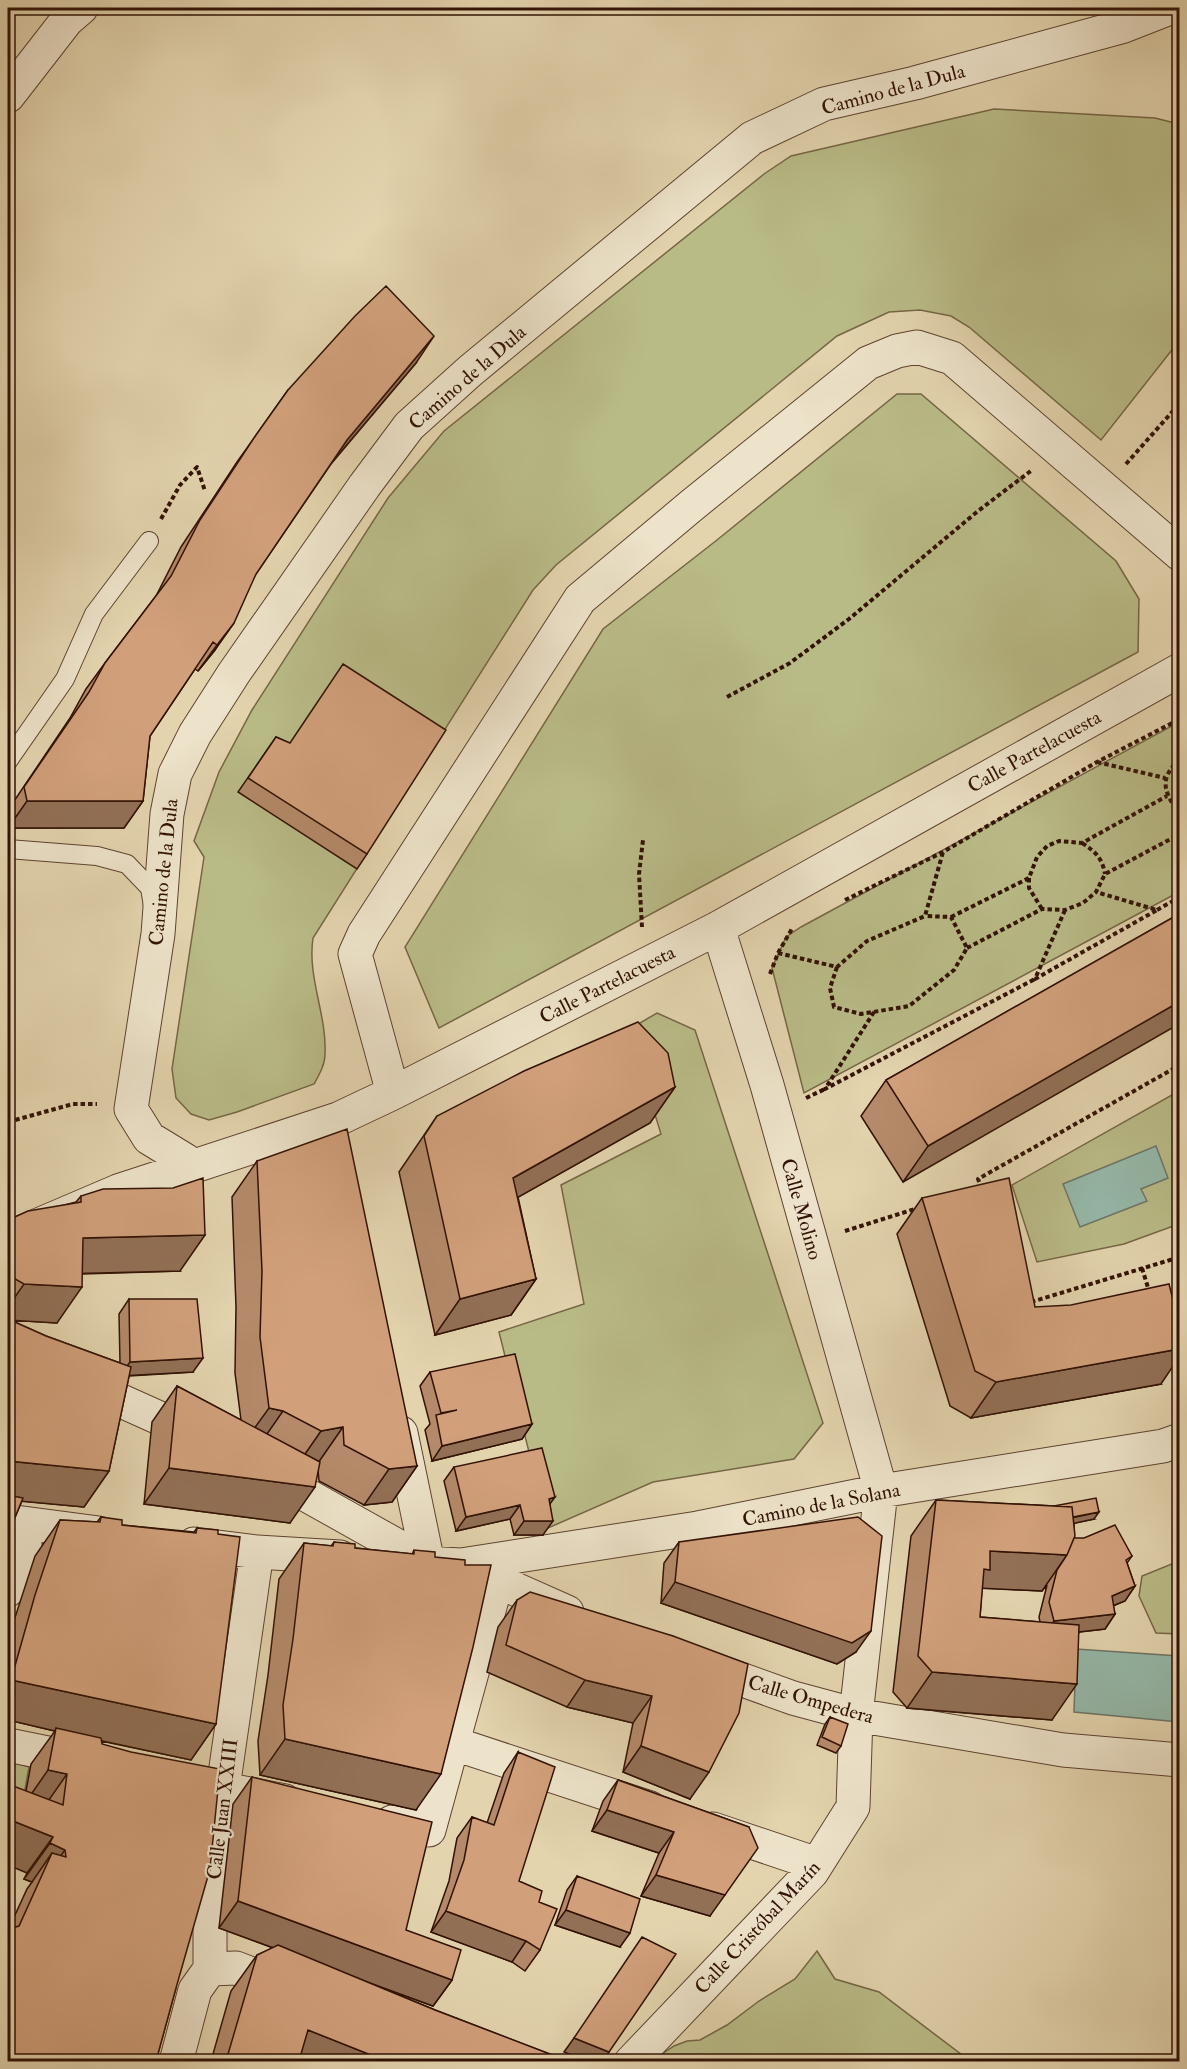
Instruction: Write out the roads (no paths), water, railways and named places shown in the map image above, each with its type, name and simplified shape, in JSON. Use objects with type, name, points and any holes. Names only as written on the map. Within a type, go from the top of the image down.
[{"type":"street","points":[[8,96],[67,20],[81,8]]},
{"type":"street","name":"Camino de la Dula","points":[[192,1167],[185,1160],[149,1138],[132,1109],[158,934],[166,814],[175,774],[195,734],[234,673],[409,426],[470,371],[752,138],[824,104],[915,83],[1124,26],[1170,8]]},
{"type":"street","points":[[393,1093],[355,954],[364,934],[580,599],[868,363],[897,351],[917,347],[952,358],[1179,554]]},
{"type":"street","name":"Calle Partelacuesta","points":[[8,1238],[118,1191],[192,1167],[340,1131],[393,1093],[718,928],[1179,670]]},
{"type":"street","name":"Calle Molino","points":[[718,928],[767,1085],[881,1491]]},
{"type":"street","points":[[8,1350],[234,1453],[428,1563]]},
{"type":"street","points":[[395,1400],[428,1563]]},
{"type":"street","name":"Camino de la Solana","points":[[461,1565],[698,1528],[881,1491],[1163,1446],[1179,1440]]},
{"type":"street","name":"Calle Cristóbal Marín","points":[[631,2061],[812,1872],[853,1808],[856,1715],[881,1491]]},
{"type":"street","points":[[8,1590],[10,1579],[25,1550],[16,1522],[129,1536]]},
{"type":"street","points":[[164,1541],[257,1552],[461,1565],[593,1624]]},
{"type":"street","name":"Calle Juan XXIII","points":[[210,1969],[210,1916],[223,1788],[257,1552]]},
{"type":"street","points":[[360,1816],[429,1830],[497,1581]]},
{"type":"street","name":"Calle Ompedera","points":[[681,1658],[793,1698],[856,1715],[1063,1750],[1179,1760]]},
{"type":"street","points":[[452,1743],[817,1864]]},
{"type":"street","points":[[8,1745],[109,1766]]},
{"type":"street","points":[[143,1772],[314,1807]]},
{"type":"street","points":[[176,2061],[195,1990],[210,1969],[236,1968],[314,1998]]},
{"type":"lane","points":[[8,761],[65,679],[94,614],[149,541]]},
{"type":"lane","points":[[8,849],[97,856],[127,864],[150,888],[158,934]]}]
